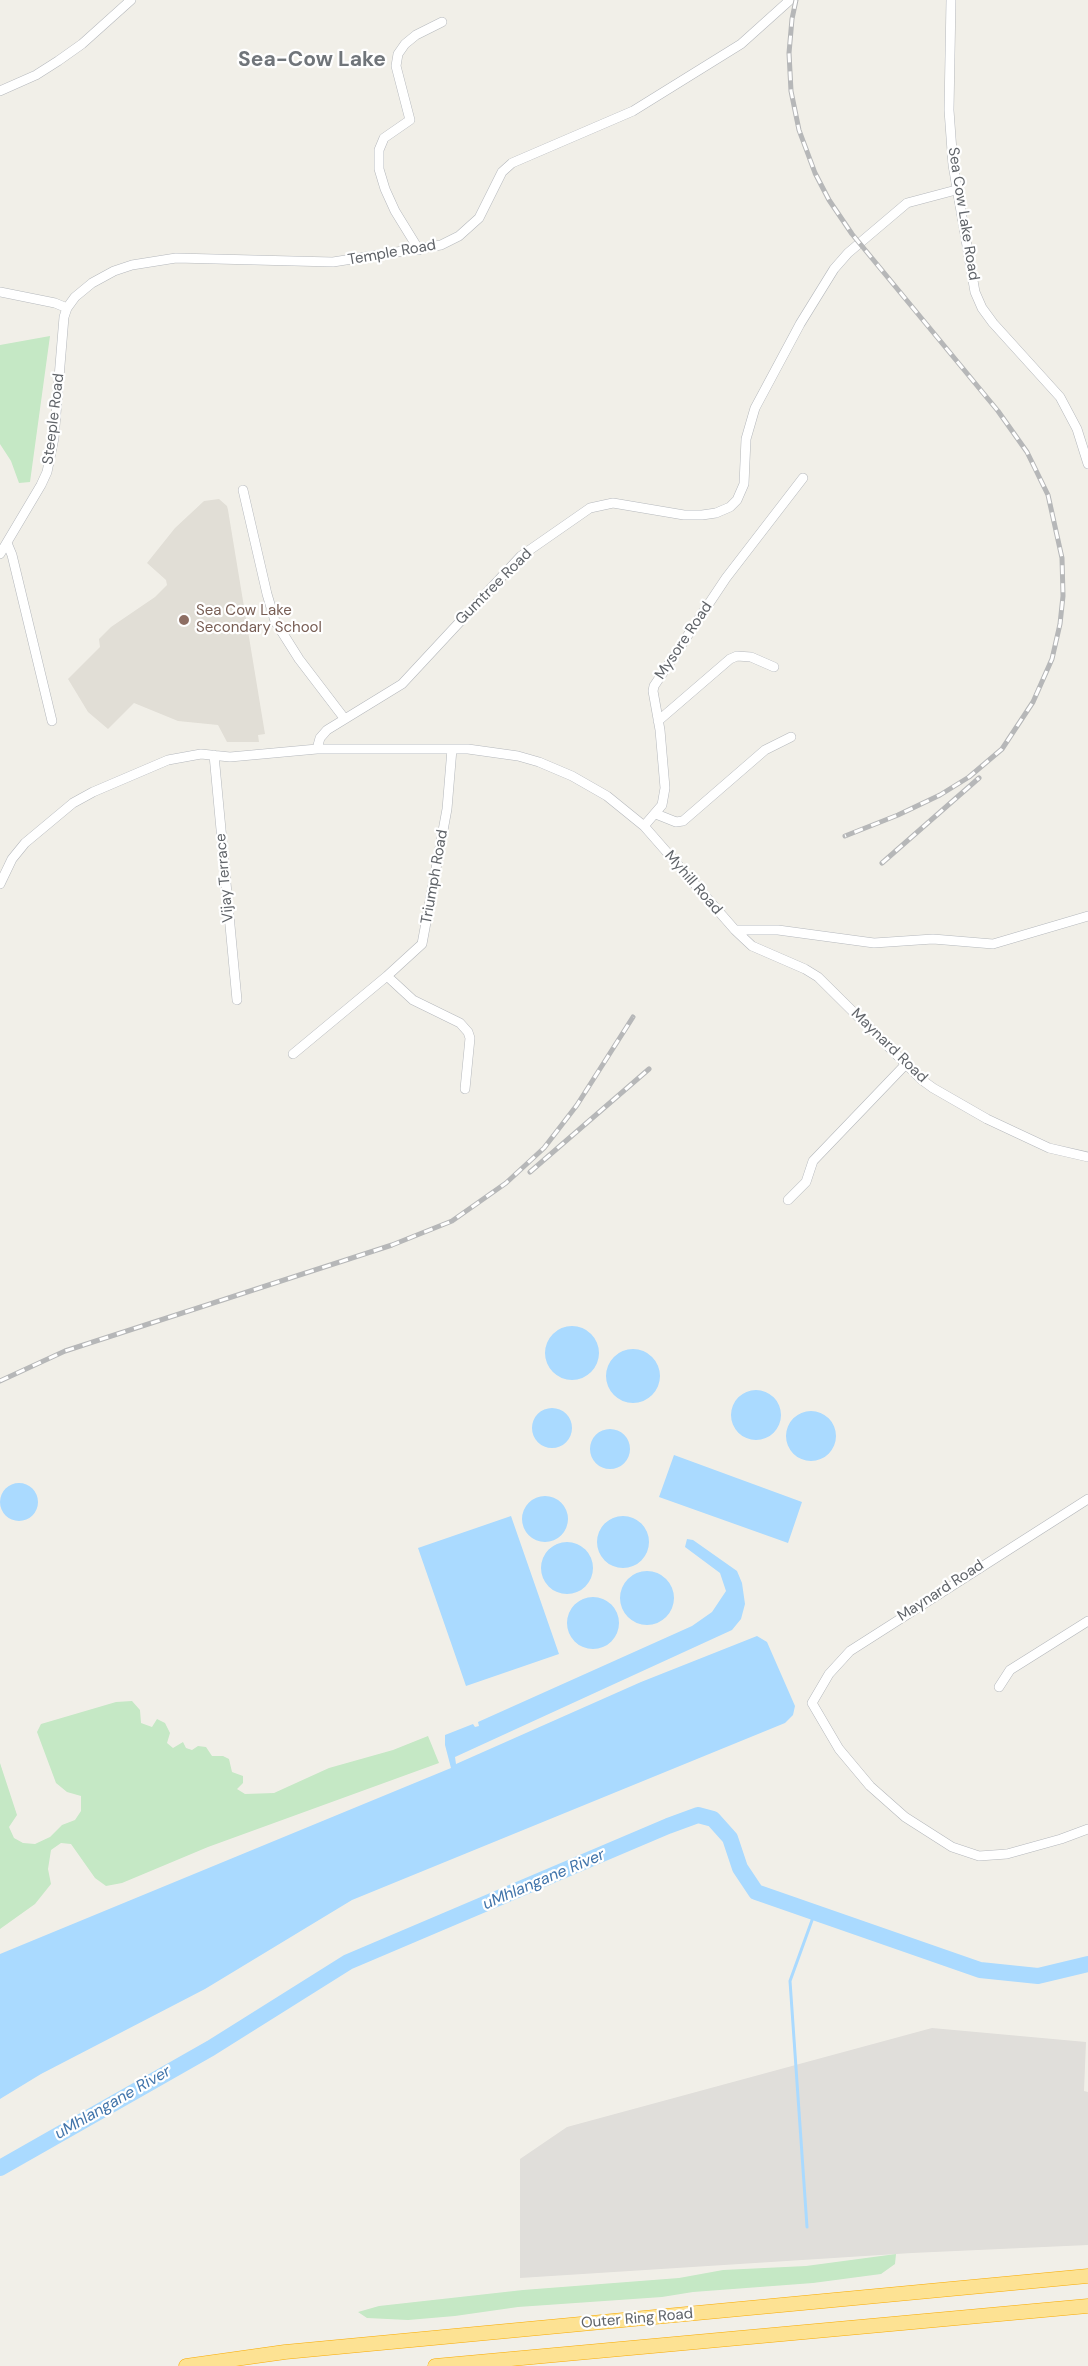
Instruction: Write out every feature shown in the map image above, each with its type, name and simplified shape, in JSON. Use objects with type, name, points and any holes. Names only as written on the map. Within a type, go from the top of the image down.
[{"type":"highway","name":"Outer Ring Road","points":[[186,2366],[285,2352],[1088,2276]]},
{"type":"highway","name":"Outer Ring Road","points":[[435,2366],[1088,2306]]},
{"type":"street","points":[[0,91],[36,75],[58,61],[82,44],[131,0]]},
{"type":"street","name":"Temple Road","points":[[67,308],[81,291],[114,271],[152,261],[195,258],[333,262],[441,245],[465,232],[479,218],[502,172],[512,163],[633,111],[741,44],[790,0]]},
{"type":"street","name":"Sea Cow Lake Road","points":[[951,0],[949,110],[956,190],[971,277],[982,308],[993,323],[1060,397],[1077,429],[1088,464]]},
{"type":"street","points":[[419,250],[395,211],[385,189],[379,169],[378,150],[384,138],[410,120],[396,66],[398,54],[416,35],[442,22]]},
{"type":"street","name":"Gumtree Road","points":[[317,749],[322,734],[344,718],[402,684],[521,556],[590,508],[613,503],[684,515],[702,515],[716,513],[730,507],[737,500],[744,484],[746,439],[755,408],[800,324],[834,269],[848,253],[907,203],[956,190]]},
{"type":"street","points":[[0,292],[55,303],[67,308]]},
{"type":"street","name":"Steeple Road","points":[[0,554],[41,485],[52,454],[62,329],[67,308]]},
{"type":"street","name":"Mysore Road","points":[[644,826],[662,805],[665,788],[653,691],[656,682],[726,578],[803,478]]},
{"type":"street","points":[[243,490],[275,621],[298,659],[344,718]]},
{"type":"street","points":[[7,543],[12,555],[52,721]]},
{"type":"street","points":[[658,721],[730,659],[737,656],[751,657],[774,667]]},
{"type":"street","points":[[656,814],[676,822],[683,821],[765,750],[791,737]]},
{"type":"street","points":[[0,884],[12,859],[25,843],[83,796],[181,756],[246,756],[317,749]]},
{"type":"street","name":"Myhill Road","points":[[317,749],[452,749],[518,756],[556,768],[607,795],[644,826],[735,930]]},
{"type":"street","name":"Triumph Road","points":[[293,1054],[418,949],[424,937],[447,809],[452,749]]},
{"type":"street","name":"Vijay Terrace","points":[[214,755],[237,1000]]},
{"type":"street","points":[[735,930],[778,930],[873,943],[933,939],[993,944],[1088,916]]},
{"type":"street","name":"Maynard Road","points":[[735,930],[752,946],[818,977],[928,1084],[987,1119],[1049,1148],[1088,1157]]},
{"type":"street","points":[[387,976],[413,1000],[460,1023],[468,1032],[470,1038],[465,1089]]},
{"type":"street","points":[[788,1200],[806,1182],[813,1161],[906,1064]]},
{"type":"street","name":"Maynard Road","points":[[1088,1499],[850,1651],[829,1674],[812,1703],[839,1749],[870,1786],[905,1817],[952,1847],[980,1856],[1007,1854],[1088,1829]]},
{"type":"street","points":[[999,1687],[1010,1670],[1088,1621]]},
{"type":"shaded area","name":"Sea Cow Lake Secondary School","points":[[219,499],[228,510],[265,734],[258,735],[259,742],[227,742],[218,725],[178,721],[134,703],[108,729],[88,712],[68,679],[100,647],[99,639],[111,627],[155,597],[167,585],[166,580],[147,563],[175,528],[204,501]]},
{"type":"shaded area","points":[[932,2028],[1086,2042],[1084,2091],[1088,2092],[1088,2245],[912,2253],[520,2278],[520,2159],[567,2127]]},
{"type":"green space","points":[[50,336],[30,482],[19,483],[11,461],[0,444],[0,345]]},
{"type":"green space","points":[[132,1701],[140,1710],[141,1723],[152,1727],[157,1719],[165,1723],[170,1733],[167,1743],[173,1748],[183,1742],[186,1748],[192,1750],[198,1746],[206,1747],[212,1756],[223,1756],[229,1759],[232,1772],[243,1776],[243,1783],[237,1789],[245,1794],[274,1793],[329,1768],[393,1750],[428,1736],[439,1763],[208,1847],[122,1883],[106,1886],[95,1878],[71,1844],[61,1843],[51,1850],[48,1869],[51,1884],[35,1904],[0,1929],[0,1763],[17,1815],[9,1827],[14,1838],[23,1843],[35,1844],[50,1837],[62,1825],[75,1820],[81,1811],[81,1796],[67,1792],[56,1783],[37,1732],[41,1724],[116,1702]]},
{"type":"green space","points":[[896,2254],[895,2264],[881,2274],[813,2283],[518,2307],[408,2320],[367,2318],[358,2312],[379,2306],[523,2290],[679,2278],[723,2270],[806,2266]]},
{"type":"water","points":[[572,1326],[582,1328],[591,1334],[597,1343],[599,1353],[597,1363],[591,1372],[582,1378],[572,1380],[562,1378],[553,1372],[547,1363],[545,1353],[547,1343],[553,1334],[562,1328]]},
{"type":"water","points":[[633,1349],[643,1351],[652,1357],[658,1366],[660,1376],[658,1386],[652,1395],[643,1401],[633,1403],[623,1401],[614,1395],[608,1386],[606,1376],[608,1366],[614,1357],[623,1351]]},
{"type":"water","points":[[756,1390],[770,1394],[777,1401],[781,1415],[777,1429],[770,1436],[756,1440],[742,1436],[735,1429],[731,1415],[735,1401],[742,1394]]},
{"type":"water","points":[[552,1408],[566,1414],[572,1428],[566,1442],[552,1448],[538,1442],[532,1428],[538,1414]]},
{"type":"water","points":[[811,1411],[829,1418],[836,1436],[829,1454],[811,1461],[793,1454],[786,1436],[793,1418]]},
{"type":"water","points":[[610,1429],[618,1430],[624,1435],[629,1441],[629,1457],[624,1463],[618,1468],[610,1469],[602,1468],[596,1463],[591,1457],[590,1449],[591,1441],[596,1435],[602,1430]]},
{"type":"water","points":[[674,1455],[802,1502],[788,1543],[659,1497]]},
{"type":"water","points":[[19,1483],[32,1489],[38,1502],[32,1515],[19,1521],[6,1515],[0,1502],[6,1489]]},
{"type":"water","points":[[545,1496],[561,1503],[568,1519],[561,1535],[545,1542],[529,1535],[522,1519],[529,1503]]},
{"type":"water","points":[[511,1516],[559,1654],[466,1686],[418,1548]]},
{"type":"water","points":[[618,1516],[628,1516],[642,1523],[649,1542],[642,1561],[628,1568],[618,1568],[608,1564],[601,1557],[597,1547],[597,1537],[601,1527],[608,1520]]},
{"type":"water","points":[[687,1539],[693,1540],[737,1571],[742,1583],[745,1604],[741,1619],[732,1630],[455,1757],[456,1764],[641,1682],[757,1636],[767,1642],[795,1706],[793,1715],[785,1723],[352,1900],[205,1989],[41,2074],[0,2099],[0,1954],[451,1768],[445,1735],[473,1724],[475,1727],[479,1726],[478,1722],[692,1626],[712,1612],[726,1591],[720,1573],[685,1547]]},
{"type":"water","points":[[562,1542],[572,1542],[586,1549],[593,1568],[586,1587],[572,1594],[562,1594],[552,1590],[545,1583],[541,1573],[541,1563],[545,1553],[552,1546]]},
{"type":"water","points":[[647,1571],[657,1573],[666,1579],[672,1588],[674,1598],[672,1608],[666,1617],[657,1623],[647,1625],[637,1623],[628,1617],[622,1608],[620,1598],[622,1588],[628,1579],[637,1573]]},
{"type":"water","points":[[588,1597],[598,1597],[612,1604],[619,1623],[612,1642],[598,1649],[588,1649],[578,1645],[571,1638],[567,1628],[567,1618],[571,1608],[578,1601]]},
{"type":"waterway","name":"uMhlangane River","points":[[0,2168],[211,2048],[348,1962],[698,1815],[713,1819],[730,1838],[740,1868],[756,1892],[980,1970],[1038,1976],[1088,1964]]},
{"type":"waterway","points":[[807,2227],[790,1981],[815,1912]]},
{"type":"railway","points":[[796,0],[789,53],[791,91],[799,130],[815,173],[829,200],[852,234],[998,411],[1027,452],[1048,495],[1062,558],[1063,596],[1060,624],[1052,659],[1033,702],[1002,749],[969,777],[940,795],[845,836]]},
{"type":"railway","points":[[882,863],[979,778]]},
{"type":"railway","points":[[0,1381],[65,1351],[392,1245],[452,1221],[506,1183],[544,1148],[577,1105],[633,1017]]},
{"type":"railway","points":[[530,1172],[649,1069]]},
{"type":"place","name":"Sea Cow Lake Secondary School","points":[[184,620]]},
{"type":"district","name":"Sea-Cow Lake","points":[[312,60]]}]
